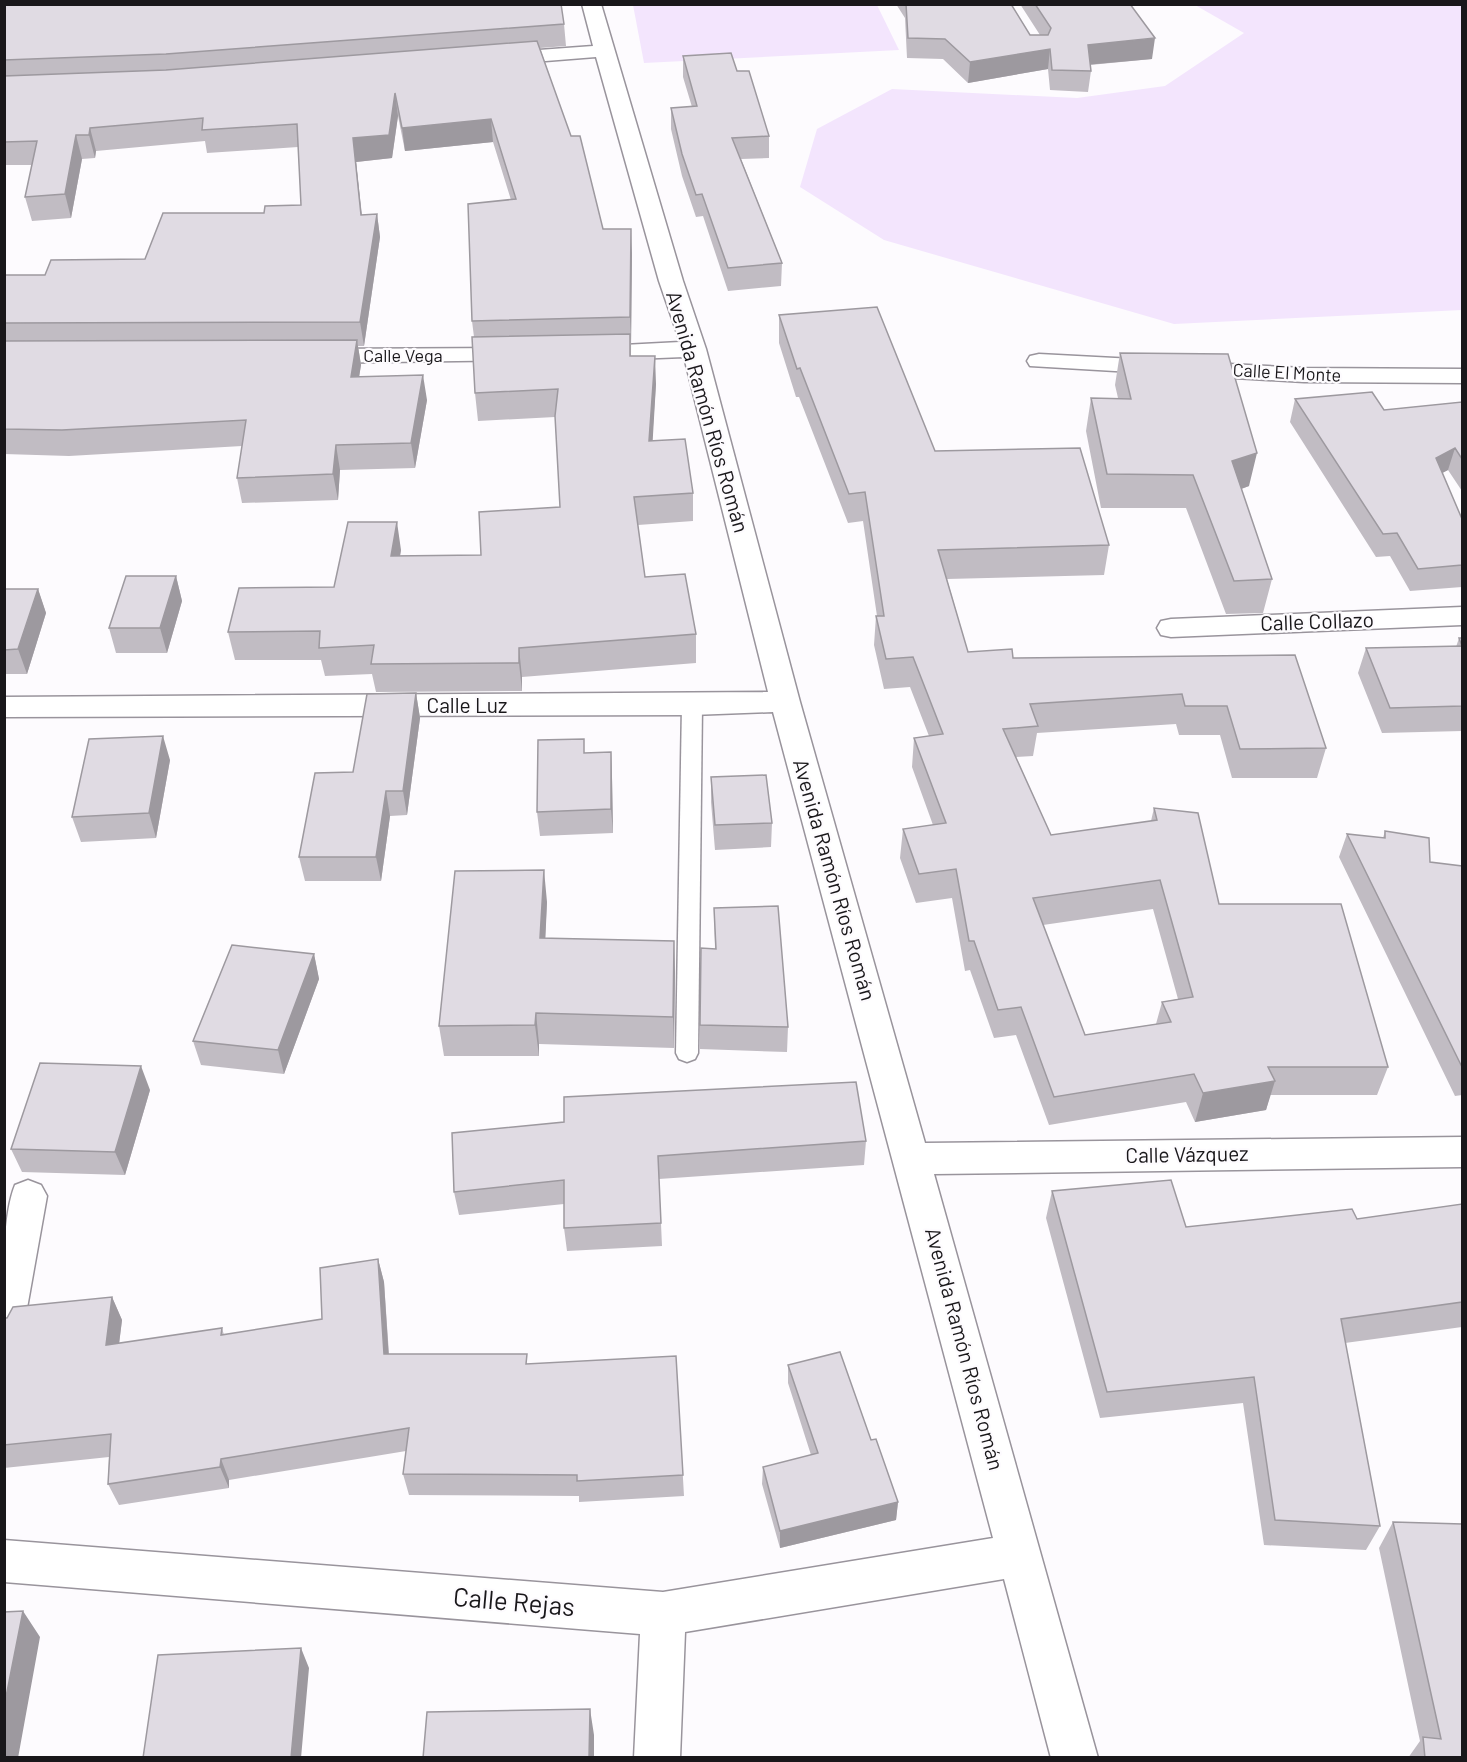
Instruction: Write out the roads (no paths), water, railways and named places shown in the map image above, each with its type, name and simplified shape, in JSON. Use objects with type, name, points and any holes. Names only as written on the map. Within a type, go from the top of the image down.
[{"type":"street","name":"Avenida Ramón Ríos Román","points":[[591,4],[602,51],[671,281],[694,349],[785,702],[1075,1758]]},
{"type":"street","points":[[472,61],[602,51]]},
{"type":"street","name":"Calle Vega","points":[[294,356],[552,355],[694,349]]},
{"type":"street","name":"Calle El Monte","points":[[1039,361],[1316,375],[1462,376]]},
{"type":"street","name":"Calle Collazo","points":[[1171,628],[1462,616]]},
{"type":"street","name":"Calle Luz","points":[[4,707],[692,705],[785,702]]},
{"type":"street","name":"Calle Vázquez","points":[[912,1159],[1462,1152]]},
{"type":"street","points":[[4,1325],[28,1196]]},
{"type":"street","name":"Calle Rejas","points":[[4,1561],[663,1614],[1020,1555]]},
{"type":"street","points":[[657,1758],[663,1614]]},
{"type":"lane","points":[[687,1053],[692,705]]}]
